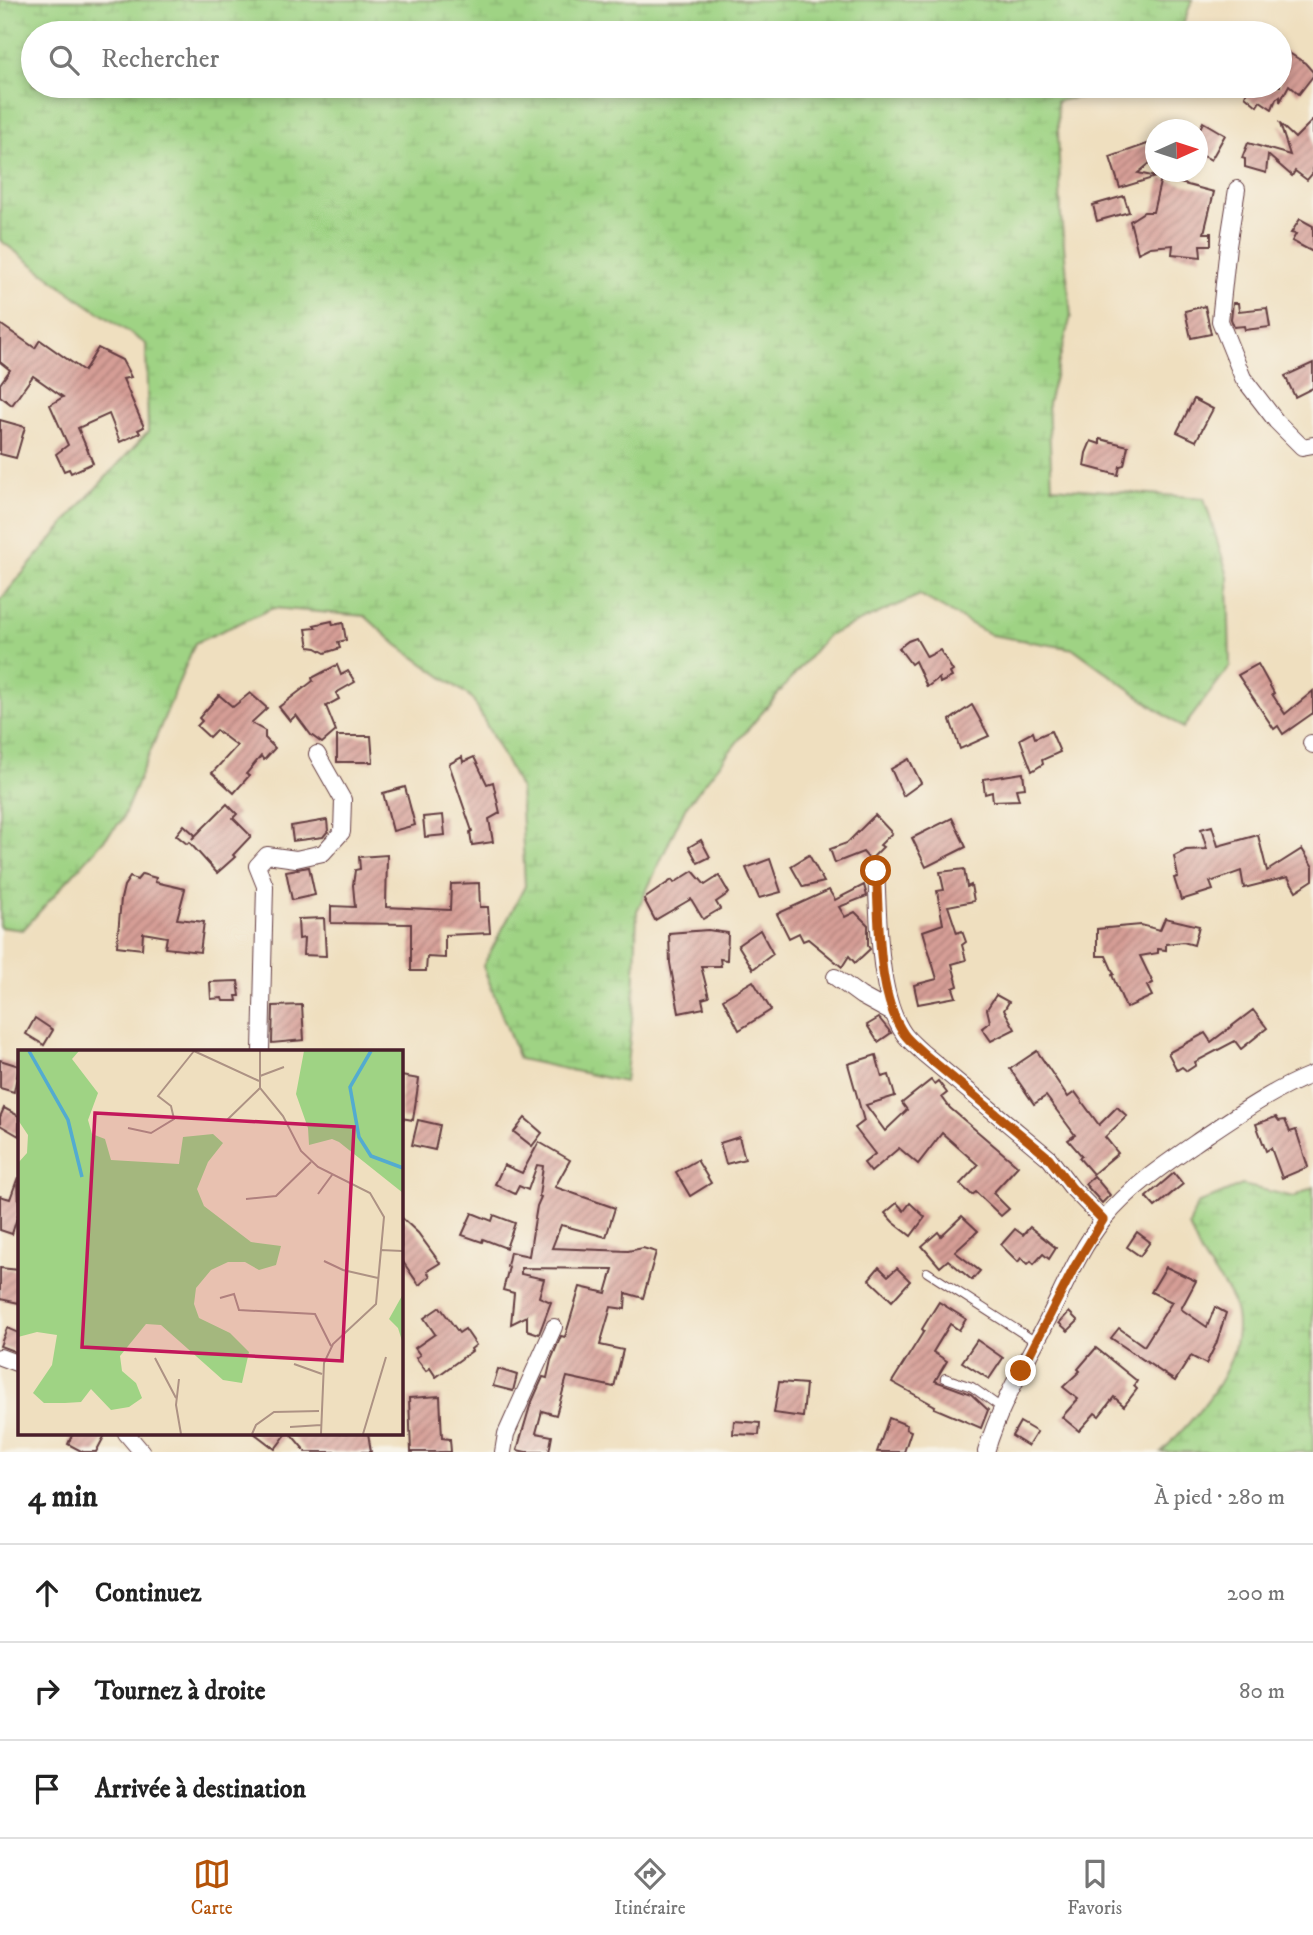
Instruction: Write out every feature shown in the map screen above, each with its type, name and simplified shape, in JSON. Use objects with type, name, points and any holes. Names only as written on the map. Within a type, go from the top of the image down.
[{"type":"street","points":[[1237,189],[1220,321],[1243,378],[1276,421],[1301,447],[1313,445]]},
{"type":"street","points":[[261,1050],[265,886],[257,866],[267,855],[296,859],[323,853],[342,832],[342,800],[317,754]]},
{"type":"street","points":[[876,871],[884,977],[892,1013],[905,1035],[1049,1158],[1072,1188],[1103,1220]]},
{"type":"street","points":[[835,976],[861,996],[892,1013]]},
{"type":"street","points":[[986,1452],[993,1430],[1036,1342],[1075,1266],[1103,1220],[1161,1166],[1267,1095],[1292,1081],[1313,1074]]},
{"type":"street","points":[[503,1452],[506,1434],[554,1327]]},
{"type":"street","points":[[0,1357],[18,1364]]},
{"type":"street","points":[[127,1434],[142,1452]]},
{"type":"lane","points":[[927,1272],[1036,1342]]},
{"type":"lane","points":[[945,1378],[972,1387],[1003,1409]]},
{"type":"green space","points":[[0,0],[1192,0],[1184,21],[21,21],[21,98],[1074,98],[1057,101],[1061,216],[1071,316],[1048,403],[1052,487],[1204,498],[1228,576],[1230,666],[1183,728],[1074,649],[991,635],[920,595],[827,636],[685,808],[637,911],[634,1002],[625,1082],[519,1059],[483,966],[525,886],[520,788],[472,698],[397,645],[365,616],[273,608],[195,643],[122,820],[23,930],[0,927],[0,600],[83,502],[148,432],[146,344],[0,240]]},
{"type":"green space","points":[[1242,1185],[1294,1197],[1313,1187],[1313,1452],[1161,1452],[1206,1403],[1229,1363],[1237,1321],[1232,1300],[1203,1257],[1189,1226],[1197,1204]]},
{"type":"building","points":[[1292,55],[1313,72],[1313,76],[1299,94],[1292,88]]},
{"type":"building","points":[[1247,98],[1277,98],[1272,109],[1260,101],[1257,106]]},
{"type":"building","points":[[1313,120],[1313,173],[1307,180],[1295,171],[1292,176],[1268,155],[1266,173],[1245,167],[1245,159],[1242,158],[1248,143],[1290,155],[1280,124],[1295,138]]},
{"type":"building","points":[[1208,125],[1225,135],[1211,160],[1208,158]]},
{"type":"building","points":[[1145,145],[1145,167],[1138,173],[1145,175],[1145,180],[1120,188],[1110,157]]},
{"type":"building","points":[[1160,182],[1176,182],[1214,192],[1204,233],[1211,233],[1211,245],[1200,245],[1201,257],[1172,254],[1173,245],[1150,247],[1138,253],[1130,221],[1144,212],[1153,212]]},
{"type":"building","points":[[1124,196],[1129,212],[1097,221],[1093,205]]},
{"type":"building","points":[[1300,219],[1313,226],[1313,252],[1292,241],[1296,234],[1291,233]]},
{"type":"building","points":[[1233,303],[1238,303],[1239,311],[1267,308],[1270,327],[1245,330],[1244,326],[1234,327],[1231,319]]},
{"type":"building","points":[[1205,306],[1211,334],[1191,338],[1185,311]]},
{"type":"building","points":[[0,324],[35,348],[40,340],[84,371],[98,348],[122,360],[131,377],[123,379],[144,427],[138,430],[140,433],[120,442],[109,414],[78,428],[93,463],[71,473],[69,469],[64,471],[56,454],[68,445],[50,405],[63,397],[33,376],[12,405],[0,396],[0,384],[10,370],[0,362]]},
{"type":"building","points":[[1313,363],[1313,388],[1295,397],[1285,376]]},
{"type":"building","points":[[1194,399],[1213,409],[1196,441],[1177,432]]},
{"type":"building","points":[[0,420],[25,427],[16,458],[0,454]]},
{"type":"building","points":[[1100,439],[1128,446],[1124,465],[1120,466],[1118,475],[1084,466],[1091,441],[1100,444]]},
{"type":"building","points":[[332,621],[333,625],[343,623],[346,640],[338,642],[340,648],[325,653],[309,647],[306,629]]},
{"type":"building","points":[[916,638],[927,657],[940,650],[953,671],[950,673],[952,677],[940,683],[939,678],[927,687],[915,661],[911,664],[899,648]]},
{"type":"building","points":[[1258,664],[1285,714],[1313,691],[1313,713],[1283,734],[1278,726],[1274,729],[1238,675]]},
{"type":"building","points":[[337,665],[341,675],[348,671],[355,682],[336,693],[339,699],[326,706],[336,731],[322,743],[311,735],[296,715],[290,721],[279,707],[313,681],[312,678]]},
{"type":"building","points":[[250,693],[267,708],[251,723],[265,731],[265,738],[275,748],[264,760],[261,756],[234,793],[212,773],[237,746],[216,730],[209,737],[197,726],[202,721],[199,718],[219,695],[233,707]]},
{"type":"building","points":[[972,705],[989,736],[960,749],[950,720]]},
{"type":"building","points":[[1051,731],[1060,752],[1042,760],[1043,764],[1032,771],[1020,739],[1033,732],[1035,738]]},
{"type":"building","points":[[337,736],[371,736],[373,762],[337,762]]},
{"type":"building","points":[[462,757],[463,762],[474,757],[487,784],[493,782],[500,813],[489,819],[493,842],[472,845],[472,831],[449,764]]},
{"type":"building","points":[[909,759],[921,783],[903,796],[891,769]]},
{"type":"building","points":[[1023,773],[1025,788],[1016,789],[1019,800],[993,801],[992,792],[985,794],[983,779]]},
{"type":"building","points":[[405,787],[415,825],[393,831],[383,793]]},
{"type":"building","points":[[227,804],[237,814],[233,818],[251,836],[233,855],[235,857],[217,873],[189,842],[187,844],[176,835],[184,825],[195,835],[192,839]]},
{"type":"building","points":[[443,815],[445,835],[425,837],[423,817]]},
{"type":"building","points":[[875,815],[892,833],[880,845],[883,847],[870,860],[863,852],[835,863],[830,849],[847,843]]},
{"type":"building","points":[[952,818],[966,847],[926,867],[912,838]]},
{"type":"building","points":[[327,820],[328,831],[323,837],[293,841],[291,826]]},
{"type":"building","points":[[1212,826],[1218,846],[1258,835],[1267,871],[1302,849],[1313,867],[1313,880],[1296,891],[1288,877],[1244,888],[1241,871],[1210,882],[1213,890],[1181,900],[1174,878],[1178,877],[1174,856],[1186,850],[1207,849],[1201,829]]},
{"type":"building","points":[[701,840],[710,857],[698,863],[689,847]]},
{"type":"building","points":[[387,855],[386,907],[450,910],[451,884],[479,883],[480,907],[488,907],[490,933],[445,935],[445,958],[427,957],[426,971],[411,971],[411,924],[331,923],[331,906],[355,907],[353,885],[355,870],[360,869],[359,857]]},
{"type":"building","points":[[809,855],[824,882],[803,887],[791,866]]},
{"type":"building","points":[[770,859],[781,892],[759,898],[746,868]]},
{"type":"building","points":[[309,867],[315,895],[292,900],[286,871]]},
{"type":"building","points":[[964,869],[967,887],[971,885],[974,901],[948,906],[957,933],[962,931],[966,942],[962,945],[966,960],[952,964],[958,986],[953,988],[956,997],[918,1004],[914,985],[937,979],[923,931],[943,924],[937,891],[944,890],[940,872]]},
{"type":"building","points":[[693,871],[705,885],[719,876],[729,893],[716,902],[720,909],[703,919],[691,899],[655,920],[644,899],[672,880],[674,883]]},
{"type":"building","points":[[142,874],[156,878],[155,882],[185,889],[177,919],[204,922],[200,952],[165,948],[167,937],[143,933],[142,949],[117,946],[124,886],[130,877],[137,880]]},
{"type":"building","points":[[864,885],[867,896],[839,907],[845,917],[855,912],[868,925],[870,949],[855,963],[849,956],[842,967],[808,939],[803,941],[799,933],[789,938],[777,914],[829,890],[835,900]]},
{"type":"building","points":[[324,918],[326,956],[303,955],[304,938],[299,939],[298,919]]},
{"type":"building","points":[[1165,918],[1199,926],[1194,945],[1183,942],[1166,944],[1166,950],[1158,949],[1158,953],[1140,956],[1153,983],[1147,986],[1152,996],[1126,1008],[1106,956],[1097,956],[1097,929],[1141,925],[1160,930]]},
{"type":"building","points":[[708,930],[728,933],[727,960],[720,959],[721,966],[701,966],[709,997],[702,999],[704,1008],[679,1013],[670,963],[669,933]]},
{"type":"building","points":[[760,930],[773,954],[753,969],[738,945]]},
{"type":"building","points":[[238,981],[240,996],[236,996],[237,1001],[211,999],[210,982]]},
{"type":"building","points":[[753,981],[771,1010],[739,1030],[723,999]]},
{"type":"building","points":[[996,995],[1009,1002],[1004,1010],[1015,1029],[991,1041],[982,1028],[990,1022],[987,1009]]},
{"type":"building","points":[[302,1005],[304,1040],[272,1043],[273,1006]]},
{"type":"building","points":[[1253,1010],[1267,1028],[1241,1049],[1235,1041],[1195,1062],[1196,1065],[1187,1071],[1182,1067],[1177,1070],[1168,1053],[1205,1033],[1211,1042]]},
{"type":"building","points":[[35,1018],[53,1030],[44,1045],[26,1034]]},
{"type":"building","points":[[879,1018],[891,1033],[878,1042],[867,1025]]},
{"type":"building","points":[[1037,1051],[1068,1097],[1075,1092],[1099,1125],[1117,1107],[1127,1116],[1105,1137],[1118,1153],[1093,1174],[1068,1140],[1075,1135],[1046,1096],[1034,1104],[1010,1069]]},
{"type":"building","points":[[876,1055],[882,1077],[889,1075],[895,1096],[866,1105],[885,1131],[907,1110],[902,1103],[931,1080],[934,1084],[938,1081],[947,1093],[942,1097],[950,1108],[1018,1166],[993,1193],[1009,1209],[1001,1216],[976,1192],[972,1195],[960,1184],[978,1165],[942,1133],[918,1164],[899,1148],[871,1172],[864,1163],[875,1154],[855,1128],[864,1121],[848,1064]]},
{"type":"building","points":[[0,1060],[18,1066],[14,1092],[0,1088]]},
{"type":"building","points":[[402,1076],[419,1079],[413,1120],[402,1118]]},
{"type":"building","points":[[4,1108],[18,1115],[18,1135],[0,1125]]},
{"type":"building","points":[[1276,1117],[1279,1121],[1285,1120],[1290,1132],[1296,1130],[1308,1167],[1282,1178],[1271,1148],[1266,1151],[1256,1124]]},
{"type":"building","points":[[525,1118],[542,1133],[532,1146],[514,1132]]},
{"type":"building","points":[[418,1120],[440,1125],[435,1150],[412,1145]]},
{"type":"building","points":[[739,1137],[745,1159],[726,1164],[720,1143]]},
{"type":"building","points":[[539,1142],[570,1160],[555,1187],[615,1208],[606,1237],[561,1225],[552,1248],[628,1251],[643,1248],[656,1252],[643,1298],[626,1293],[625,1309],[611,1307],[600,1345],[623,1350],[614,1387],[567,1377],[556,1415],[542,1411],[536,1433],[552,1436],[549,1452],[526,1452],[517,1450],[530,1406],[543,1377],[547,1378],[561,1336],[565,1337],[580,1287],[606,1293],[613,1269],[521,1268],[521,1274],[544,1279],[539,1297],[551,1302],[539,1334],[527,1330],[527,1316],[511,1324],[514,1293],[503,1290],[509,1267],[507,1266],[510,1252],[529,1256],[537,1206],[541,1197],[543,1166],[537,1165],[528,1190],[519,1186],[515,1194],[495,1184],[504,1165],[522,1173]]},
{"type":"building","points":[[697,1160],[711,1183],[690,1196],[676,1172]]},
{"type":"building","points":[[1174,1173],[1183,1184],[1155,1207],[1146,1197]]},
{"type":"building","points":[[1094,1176],[1110,1195],[1102,1203],[1085,1184]]},
{"type":"building","points":[[18,1177],[18,1214],[12,1234],[0,1230],[0,1196],[10,1199]]},
{"type":"building","points":[[897,1203],[904,1211],[910,1203],[925,1217],[911,1236],[885,1213]]},
{"type":"building","points":[[472,1213],[492,1221],[494,1215],[515,1223],[506,1248],[483,1239],[482,1242],[462,1235]]},
{"type":"building","points":[[962,1216],[978,1231],[955,1252],[980,1271],[972,1280],[948,1260],[940,1267],[922,1246],[938,1232],[941,1236]]},
{"type":"building","points":[[402,1218],[418,1233],[440,1263],[427,1271],[430,1276],[419,1285],[402,1260]]},
{"type":"building","points":[[1030,1227],[1056,1248],[1049,1259],[1043,1254],[1034,1264],[1031,1261],[1028,1264],[1021,1258],[1018,1262],[1001,1245],[1015,1229],[1023,1235]]},
{"type":"building","points":[[1137,1232],[1150,1242],[1140,1256],[1127,1247]]},
{"type":"building","points":[[879,1267],[888,1276],[897,1268],[910,1281],[892,1301],[869,1279]]},
{"type":"building","points":[[1166,1267],[1196,1281],[1181,1309],[1207,1327],[1215,1307],[1226,1313],[1206,1364],[1191,1356],[1175,1381],[1111,1338],[1119,1328],[1144,1346],[1172,1302],[1151,1292]]},
{"type":"building","points":[[0,1268],[18,1270],[18,1303],[0,1299]]},
{"type":"building","points":[[939,1302],[966,1319],[959,1330],[950,1324],[933,1352],[947,1361],[935,1381],[971,1394],[988,1410],[981,1428],[934,1408],[935,1406],[892,1382]]},
{"type":"building","points":[[440,1307],[459,1333],[465,1329],[476,1345],[472,1351],[436,1377],[430,1368],[426,1371],[416,1358],[420,1355],[415,1348],[435,1334],[424,1318]]},
{"type":"building","points":[[1069,1312],[1078,1321],[1068,1331],[1059,1323]]},
{"type":"building","points":[[7,1328],[18,1333],[18,1353],[0,1346]]},
{"type":"building","points":[[977,1340],[1003,1358],[989,1379],[962,1362]]},
{"type":"building","points":[[1096,1348],[1137,1381],[1134,1386],[1137,1389],[1124,1406],[1114,1397],[1099,1416],[1095,1413],[1079,1431],[1062,1417],[1078,1399],[1063,1387],[1080,1371],[1078,1369]]},
{"type":"building","points":[[498,1369],[517,1375],[513,1391],[493,1386]]},
{"type":"building","points":[[779,1382],[806,1384],[803,1417],[774,1413]]},
{"type":"building","points":[[440,1396],[442,1438],[450,1439],[451,1452],[411,1452],[409,1398]]},
{"type":"building","points":[[889,1418],[907,1425],[906,1429],[911,1431],[904,1452],[877,1452]]},
{"type":"building","points":[[734,1421],[760,1423],[759,1435],[733,1434]]},
{"type":"building","points":[[1020,1422],[1037,1432],[1028,1446],[1012,1436]]},
{"type":"building","points":[[73,1434],[105,1434],[96,1452],[83,1452],[68,1444]]},
{"type":"building","points":[[255,1434],[286,1434],[275,1449]]},
{"type":"building","points":[[291,1434],[368,1434],[371,1452],[306,1452]]},
{"type":"route","points":[[876,871],[884,977],[892,1013],[905,1035],[1049,1158],[1072,1188],[1103,1220],[1075,1266],[1021,1371]]}]
